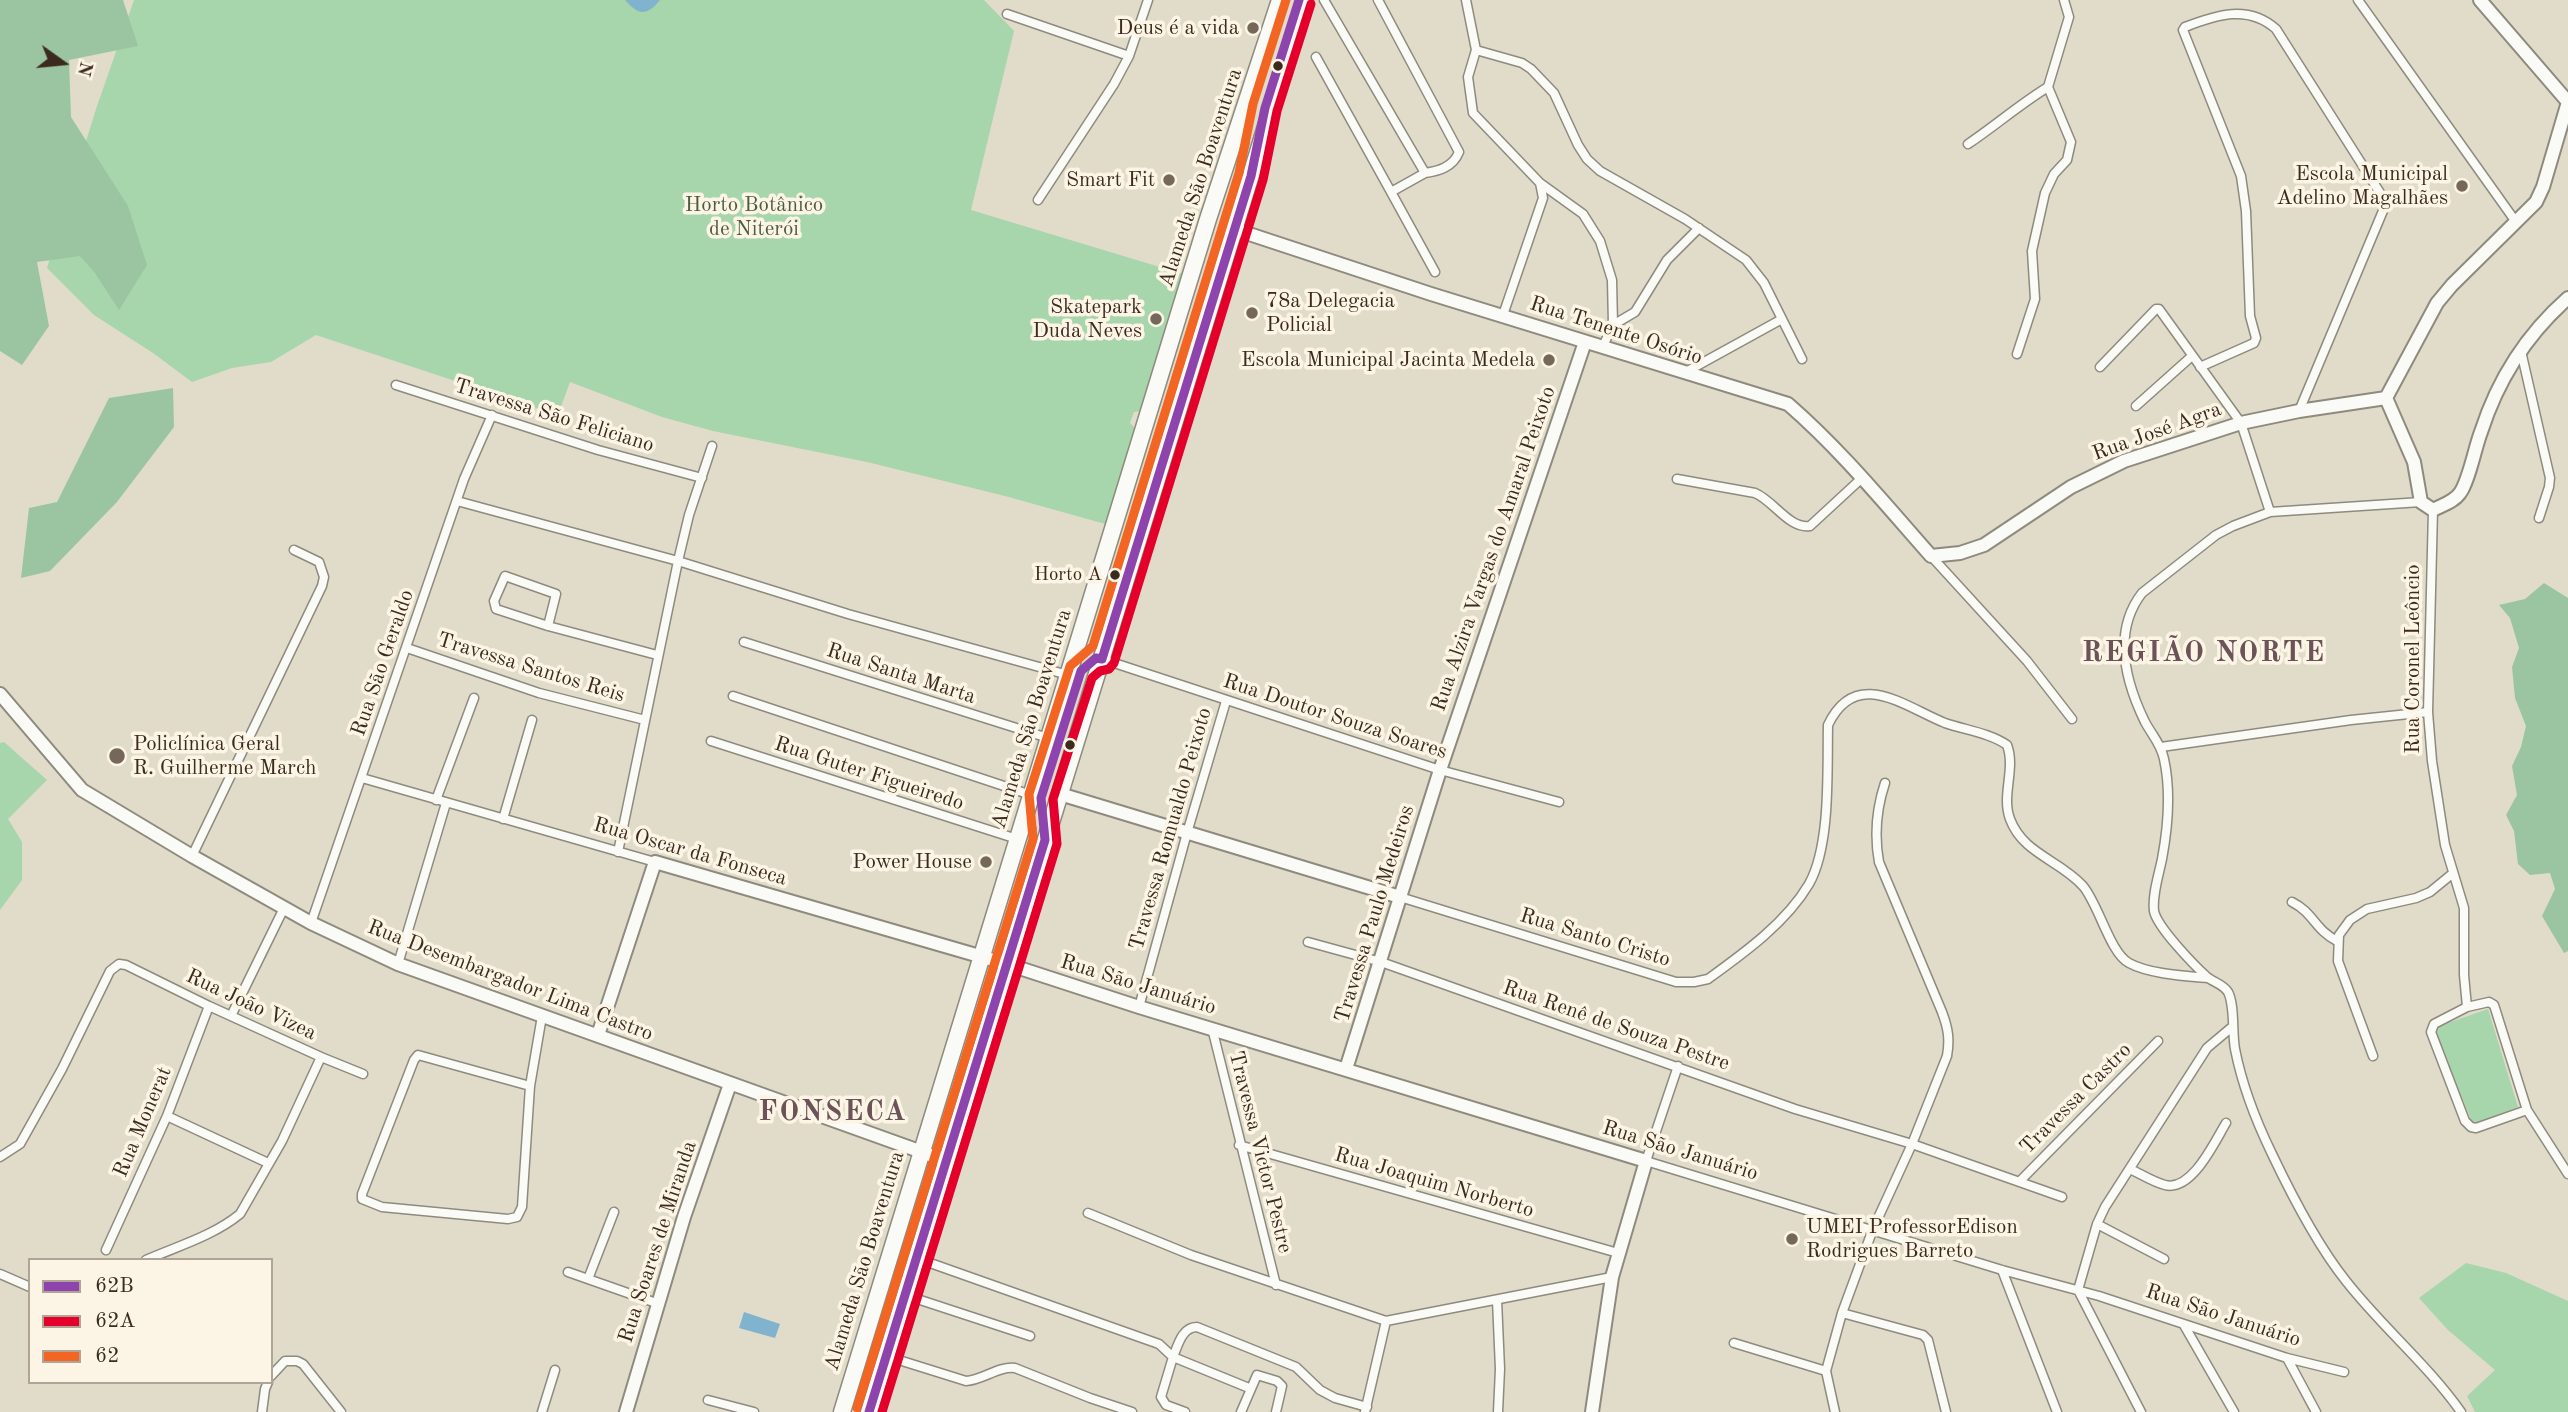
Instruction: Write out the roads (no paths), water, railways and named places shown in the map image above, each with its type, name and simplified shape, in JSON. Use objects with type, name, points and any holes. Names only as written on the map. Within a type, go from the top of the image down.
[{"type":"highway","name":"Alameda São Boaventura","points":[[842,1412],[1208,219],[1280,0]]},
{"type":"highway","points":[[869,1412],[1305,0]]},
{"type":"street","points":[[1038,200],[1114,84],[1129,56],[1148,0]]},
{"type":"street","points":[[1324,0],[1425,173]]},
{"type":"street","points":[[1378,0],[1459,152],[1455,161],[1438,171],[1425,173],[1391,192]]},
{"type":"street","points":[[1466,0],[1476,50],[1468,77],[1473,113],[1540,183],[1583,214],[1600,241],[1612,280],[1613,325],[1602,348]]},
{"type":"street","points":[[2017,354],[2035,299],[2032,251],[2045,193],[2054,174],[2067,160],[2071,142],[2048,88],[2069,17],[2064,0]]},
{"type":"street","points":[[2358,0],[2516,222]]},
{"type":"street","points":[[2421,502],[2414,462],[2386,398],[2437,303],[2536,202],[2568,102],[2480,0]]},
{"type":"street","points":[[2200,367],[2254,343],[2256,338],[2250,316],[2246,211],[2241,176],[2183,30],[2226,13],[2257,16],[2276,29],[2385,202],[2299,411]]},
{"type":"street","points":[[1007,14],[1129,56]]},
{"type":"street","points":[[1476,50],[1522,63],[1531,69],[1554,93],[1578,145],[1587,159],[1600,171],[1699,228],[1746,260],[1756,271],[1802,359]]},
{"type":"street","points":[[1316,57],[1435,272]]},
{"type":"street","points":[[1968,144],[2048,88]]},
{"type":"street","points":[[1503,315],[1543,203],[1540,183]]},
{"type":"street","points":[[1613,325],[1635,312],[1667,260],[1699,228]]},
{"type":"street","name":"Rua Tenente Osório","points":[[1234,229],[1602,348],[1788,404],[1817,430],[1862,478],[2027,661],[2072,719]]},
{"type":"street","points":[[2461,1412],[2345,1281],[2271,1153],[2243,1085],[2228,992],[2208,978],[2162,926],[2154,911],[2164,849],[2168,801],[2167,772],[2161,747],[2134,698],[2125,665],[2124,633],[2136,601],[2157,580],[2233,526],[2270,512],[2421,502],[2433,510],[2454,500],[2460,494],[2485,419],[2520,348],[2568,298]]},
{"type":"street","points":[[2100,367],[2157,309],[2241,423],[2270,512]]},
{"type":"street","points":[[1684,373],[1782,319]]},
{"type":"street","name":"Rua Alzira Vargas do Amaral Peixoto","points":[[1440,770],[1585,342]]},
{"type":"street","points":[[2520,348],[2550,478],[2539,518]]},
{"type":"street","points":[[2136,406],[2192,356]]},
{"type":"street","name":"Travessa São Feliciano","points":[[396,386],[598,450],[702,478]]},
{"type":"street","name":"Rua José Agra","points":[[1931,556],[1960,553],[1984,545],[2071,487],[2109,467],[2241,423],[2386,398]]},
{"type":"street","name":"Rua São Geraldo","points":[[311,923],[457,501],[492,415]]},
{"type":"street","points":[[618,852],[678,561],[689,515],[712,446]]},
{"type":"street","points":[[1677,479],[1742,488],[1765,497],[1796,525],[1806,527],[1862,478]]},
{"type":"street","points":[[457,501],[678,561],[848,614],[1068,675]]},
{"type":"street","name":"Rua Coronel Leôncio","points":[[2433,510],[2428,712],[2445,845],[2464,908],[2467,1007]]},
{"type":"street","points":[[192,856],[322,586],[323,568],[319,562],[294,550]]},
{"type":"street","points":[[548,626],[556,594],[505,576],[494,601],[496,609],[548,626],[657,655]]},
{"type":"street","name":"Rua Santa Marta","points":[[744,642],[1048,738]]},
{"type":"street","name":"Travessa Santos Reis","points":[[407,648],[539,692],[645,720]]},
{"type":"street","name":"Rua Doutor Souza Soares","points":[[1102,659],[1440,770],[1559,802]]},
{"type":"street","name":"Rua Desembargador Lima Castro","points":[[0,694],[82,790],[311,923],[398,964],[947,1161]]},
{"type":"street","name":"Rua Santo Cristo","points":[[1060,794],[1676,982],[1695,982],[1708,979],[1779,922],[1809,884],[1824,830],[1828,725],[1834,712],[1844,703],[1862,695],[1876,694],[1892,698],[1942,722],[2007,745],[2010,754],[2007,799],[2009,816],[2015,831],[2032,850],[2068,872],[2084,887],[2102,917],[2112,942],[2127,962],[2182,976],[2208,978]]},
{"type":"street","points":[[733,696],[1031,795]]},
{"type":"street","points":[[436,800],[474,698]]},
{"type":"street","name":"Travessa Romualdo Peixoto","points":[[1139,1007],[1226,701]]},
{"type":"street","points":[[2161,747],[2350,720],[2428,712]]},
{"type":"street","points":[[503,819],[532,720]]},
{"type":"street","name":"Rua Guter Figueiredo","points":[[710,741],[1017,839]]},
{"type":"street","name":"Travessa Paulo Medeiros","points":[[1346,1069],[1440,770]]},
{"type":"street","name":"Rua Oscar da Fonseca","points":[[362,778],[1007,964]]},
{"type":"street","points":[[1835,1412],[1826,1371],[1842,1313],[1872,1229],[1912,1144],[1947,1056],[1949,1031],[1879,862],[1875,841],[1877,816],[1885,783]]},
{"type":"street","points":[[398,964],[446,803]]},
{"type":"street","points":[[598,1035],[654,862]]},
{"type":"street","points":[[2373,1056],[2342,975],[2337,940],[2345,926],[2367,909],[2416,898],[2430,892],[2452,874]]},
{"type":"street","points":[[2292,902],[2309,913],[2322,934],[2337,940]]},
{"type":"street","points":[[231,1016],[284,908]]},
{"type":"street","name":"Rua Renê de Souza Pestre","points":[[1308,942],[1381,962],[1795,1109],[1912,1144],[2062,1197]]},
{"type":"street","name":"Rua São Januário","points":[[1007,964],[1139,1007],[2002,1270],[2078,1290],[2287,1358],[2344,1372]]},
{"type":"street","name":"Rua João Vizea","points":[[0,1157],[20,1144],[115,965],[126,965],[209,1006],[363,1073]]},
{"type":"street","points":[[2527,1110],[2476,1128],[2471,1127],[2465,1121],[2431,1032],[2434,1024],[2467,1007],[2489,1002],[2494,1005],[2527,1110],[2568,1174]]},
{"type":"street","name":"Rua Monerat","points":[[106,1250],[167,1116],[209,1006]]},
{"type":"street","points":[[530,1086],[418,1055],[362,1199],[382,1206],[508,1219],[517,1217],[522,1207],[530,1086],[542,1016]]},
{"type":"street","points":[[2141,1412],[2078,1290],[2097,1224],[2207,1048],[2232,1027]]},
{"type":"street","name":"Travessa Victor Pestre","points":[[1212,1028],[1276,1285]]},
{"type":"street","name":"Travessa Castro","points":[[2020,1181],[2158,1041]]},
{"type":"street","points":[[151,1258],[194,1240],[240,1214],[321,1057]]},
{"type":"street","points":[[1592,1412],[1612,1277],[1646,1161],[1678,1066]]},
{"type":"street","name":"Rua Soares de Miranda","points":[[626,1412],[684,1217],[730,1084]]},
{"type":"street","points":[[167,1116],[268,1163]]},
{"type":"street","points":[[2130,1169],[2167,1186],[2180,1183],[2196,1172],[2227,1123]]},
{"type":"street","name":"Rua Joaquim Norberto","points":[[1240,1145],[1618,1253]]},
{"type":"street","points":[[588,1279],[614,1212]]},
{"type":"street","points":[[1088,1213],[1191,1255],[1386,1321],[1612,1277]]},
{"type":"street","points":[[2097,1224],[2164,1259]]},
{"type":"street","points":[[916,1258],[1159,1345],[1173,1357],[1249,1388]]},
{"type":"street","points":[[2002,1270],[2057,1412]]},
{"type":"street","points":[[568,1272],[659,1304]]},
{"type":"street","points":[[0,1274],[28,1286]]},
{"type":"street","points":[[905,1295],[1030,1336]]},
{"type":"street","points":[[1497,1300],[1500,1369],[1498,1412]]},
{"type":"street","points":[[1842,1313],[1923,1335],[1928,1340],[1946,1412]]},
{"type":"street","points":[[1185,1412],[1166,1405],[1161,1397],[1173,1357],[1184,1333],[1190,1327],[1197,1327],[1296,1367],[1320,1390],[1366,1410],[1386,1321]]},
{"type":"street","points":[[2185,1325],[2234,1412]]},
{"type":"street","points":[[1734,1343],[1826,1371]]},
{"type":"street","points":[[886,1356],[966,1381],[977,1381],[1005,1368],[1015,1368],[1132,1412]]},
{"type":"street","points":[[2287,1358],[2316,1412]]},
{"type":"street","points":[[273,1374],[285,1361],[303,1364],[341,1412]]},
{"type":"street","points":[[542,1412],[555,1370]]},
{"type":"street","points":[[1241,1412],[1249,1388],[1257,1375],[1277,1381],[1282,1386],[1276,1412]]},
{"type":"street","points":[[262,1412],[267,1384]]},
{"type":"street","points":[[708,1400],[754,1412]]},
{"type":"street","points":[[328,1412],[341,1412]]},
{"type":"water","points":[[625,0],[660,0],[651,9],[643,12]]},
{"type":"water","points":[[744,1312],[780,1324],[775,1338],[739,1328]]},
{"type":"waterway","points":[[1164,414],[1249,143]]},
{"type":"waterway","points":[[998,949],[1036,828]]},
{"type":"waterway","points":[[937,1145],[985,992]]},
{"type":"place","name":"Deus é a vida","points":[[1253,28]]},
{"type":"place","name":"Smart Fit","points":[[1169,180]]},
{"type":"place","name":"Escola Municipal Adelino Magalhães","points":[[2462,186]]},
{"type":"place","name":"78a Delegacia Policial","points":[[1252,313]]},
{"type":"place","name":"Skatepark Duda Neves","points":[[1156,319]]},
{"type":"place","name":"Escola Municipal Jacinta Medela","points":[[1549,360]]},
{"type":"place","name":"Horto A","points":[[1115,575]]},
{"type":"place","name":"Policlínica Geral R. Guilherme March","points":[[117,756]]},
{"type":"place","name":"Power House","points":[[986,862]]},
{"type":"place","name":"UMEI ProfessorEdison Rodrigues Barreto","points":[[1792,1239]]},
{"type":"district","name":"REGIÃO NORTE","points":[[2204,654]]},
{"type":"district","name":"FONSECA","points":[[833,1113]]},
{"type":"park label","name":"Horto Botânico de Niterói","points":[[754,217]]}]
